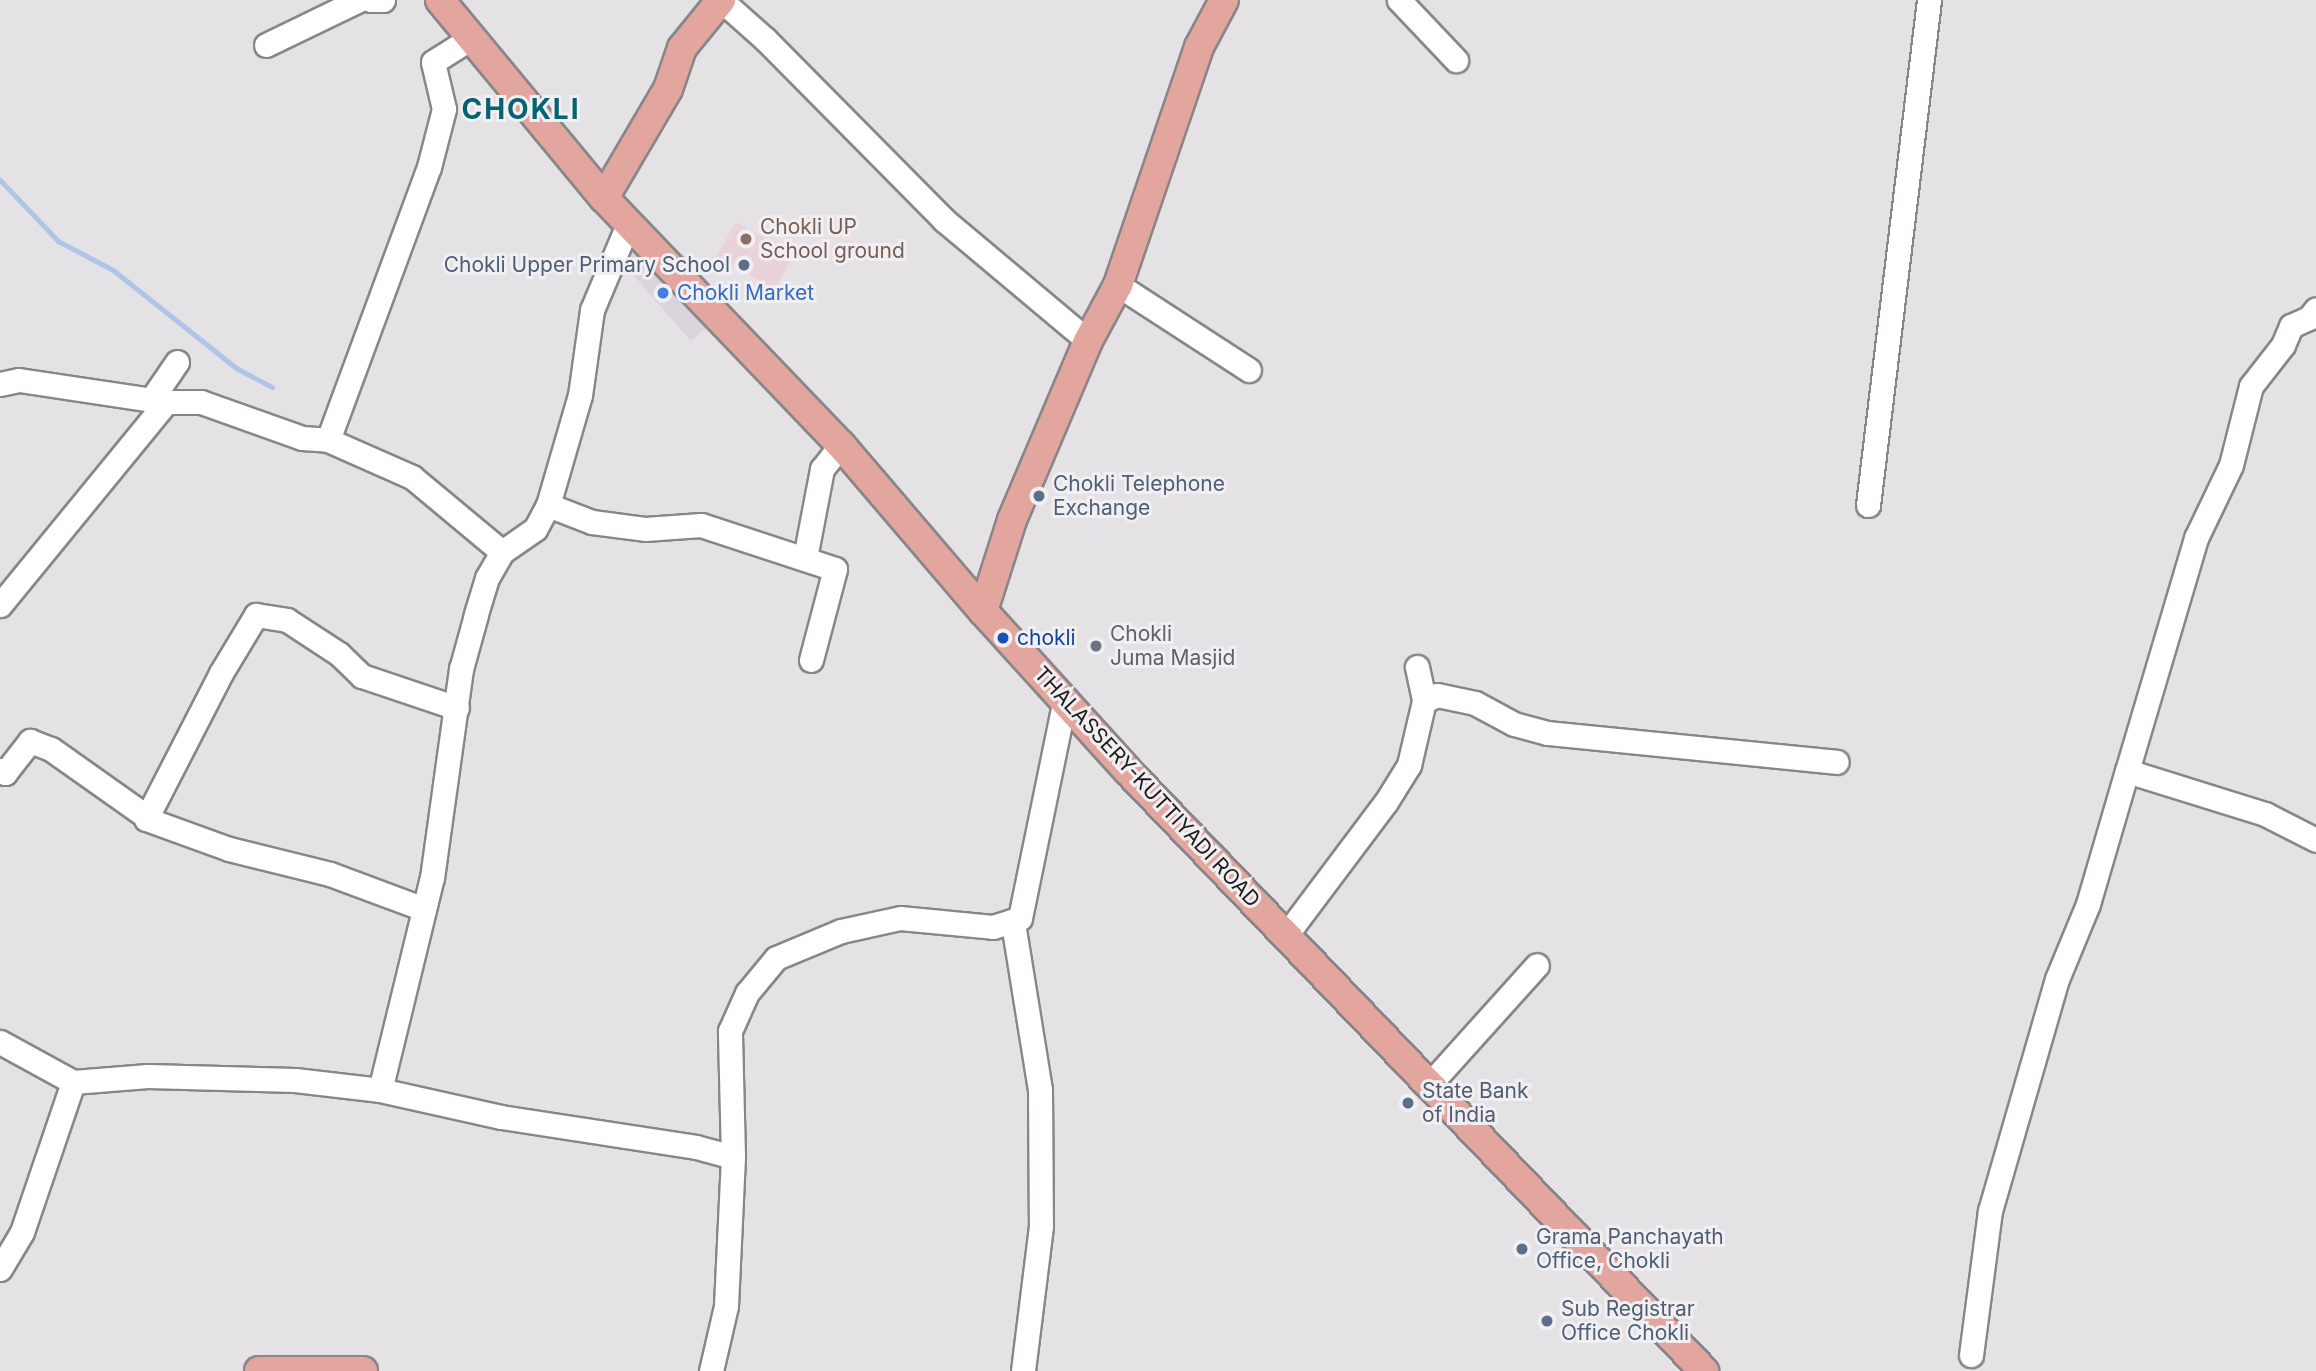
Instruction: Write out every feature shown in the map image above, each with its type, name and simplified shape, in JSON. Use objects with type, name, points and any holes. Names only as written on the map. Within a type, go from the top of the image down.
[{"type":"main road","name":"THALASSERY-KUTTIYADI ROAD","points":[[440,0],[604,198],[841,445],[983,611],[1286,935],[1704,1371]]},
{"type":"main road","points":[[604,198],[668,89],[681,48],[721,0]]},
{"type":"main road","points":[[983,611],[1012,520],[1088,341],[1118,285],[1190,70],[1224,0]]},
{"type":"main road","points":[[259,1371],[363,1371]]},
{"type":"street","points":[[267,45],[304,23],[359,0]]},
{"type":"street","points":[[371,0],[383,0]]},
{"type":"street","points":[[721,0],[765,39],[944,219],[1088,341]]},
{"type":"street","points":[[1399,0],[1456,60]]},
{"type":"street","points":[[1868,505],[1929,0]]},
{"type":"street","points":[[328,440],[429,167],[444,108],[433,62],[471,38]]},
{"type":"street","points":[[380,1090],[424,909],[461,669],[476,615],[487,578],[502,552],[535,529],[548,505],[580,395],[592,310],[629,222]]},
{"type":"street","points":[[1118,285],[1249,370]]},
{"type":"street","points":[[1971,1355],[1990,1211],[2057,979],[2088,904],[2196,538],[2231,465],[2250,386],[2283,345],[2291,326],[2309,318],[2316,309]]},
{"type":"street","points":[[0,605],[158,401],[177,362]]},
{"type":"street","points":[[0,384],[42,383],[158,401],[201,402],[302,438],[328,440],[412,477],[502,552]]},
{"type":"street","points":[[805,558],[822,469],[841,445]]},
{"type":"street","points":[[548,505],[592,522],[645,529],[701,525],[835,569],[810,660]]},
{"type":"street","points":[[147,817],[220,673],[256,615],[287,620],[339,654],[362,676],[457,708]]},
{"type":"street","points":[[1286,935],[1409,765],[1424,701],[1417,667]]},
{"type":"street","points":[[1424,701],[1437,695],[1475,703],[1514,724],[1548,733],[1837,762]]},
{"type":"street","points":[[711,1371],[726,1306],[733,1157],[730,1031],[747,993],[776,958],[841,931],[900,918],[993,927],[1013,923],[1024,911],[1065,699]]},
{"type":"street","points":[[0,770],[5,773],[30,741],[51,749],[147,817],[229,849],[330,874],[424,909]]},
{"type":"street","points":[[2127,771],[2265,814],[2316,840]]},
{"type":"street","points":[[1013,923],[1040,1090],[1041,1226],[1023,1371]]},
{"type":"street","points":[[1429,1085],[1537,965]]},
{"type":"street","points":[[0,1042],[73,1082],[148,1076],[295,1080],[380,1090],[488,1115],[733,1157]]},
{"type":"street","points":[[0,1269],[22,1231],[73,1082]]},
{"type":"shaded area","name":"Chokli UP School ground","points":[[736,222],[794,255],[775,289],[716,256]]},
{"type":"shaded area","name":"Chokli Market","points":[[635,245],[707,327],[691,341],[619,259]]},
{"type":"waterway","points":[[0,180],[58,241],[113,270],[236,368],[272,387]]},
{"type":"place","name":"Chokli UP School ground","points":[[746,239]]},
{"type":"place","name":"Chokli Upper Primary School","points":[[744,265]]},
{"type":"place","name":"Chokli Market","points":[[663,293]]},
{"type":"place","name":"Chokli Telephone Exchange","points":[[1039,496]]},
{"type":"place","name":"chokli","points":[[1003,638]]},
{"type":"place","name":"Chokli Juma Masjid","points":[[1096,646]]},
{"type":"place","name":"State Bank of India","points":[[1408,1103]]},
{"type":"place","name":"Grama Panchayath Office, Chokli","points":[[1522,1249]]},
{"type":"place","name":"Sub Registrar Office Chokli","points":[[1547,1321]]},
{"type":"district","name":"CHOKLI","points":[[521,109]]}]
